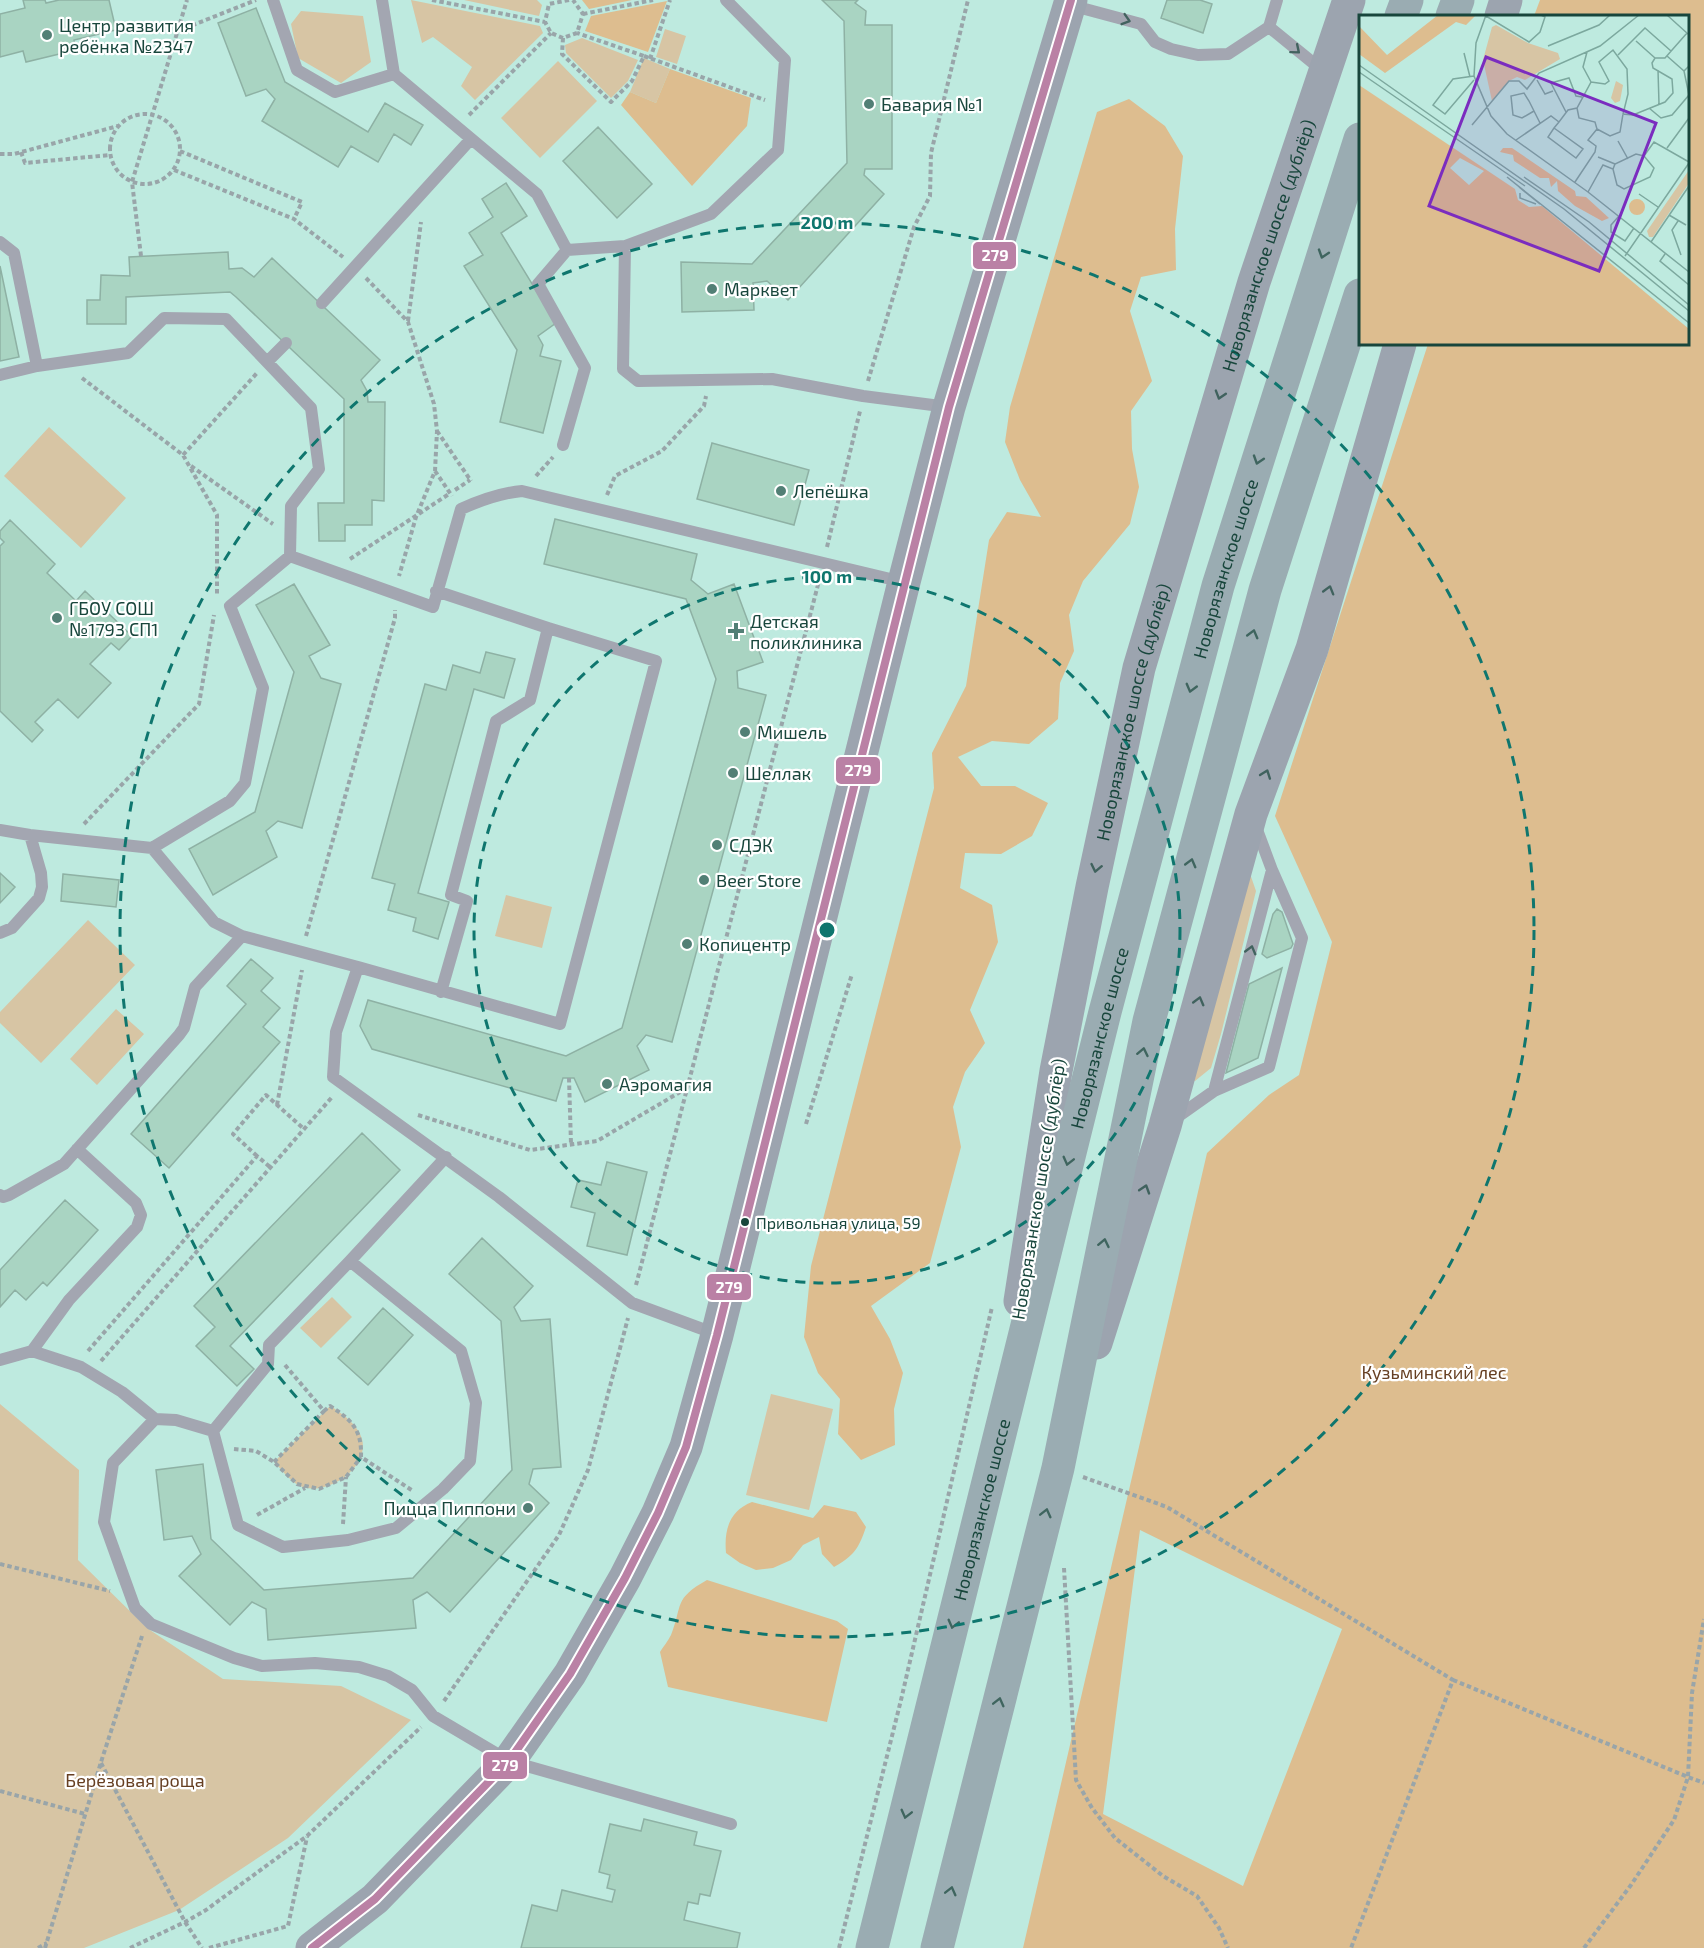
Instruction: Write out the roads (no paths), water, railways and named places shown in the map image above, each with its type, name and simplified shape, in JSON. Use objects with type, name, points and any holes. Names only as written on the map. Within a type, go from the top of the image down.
[{"type":"highway","points":[[1401,15],[1407,0]]},
{"type":"highway","points":[[1452,15],[1458,0]]},
{"type":"highway","name":"Новорязанское шоссе","points":[[873,1948],[1104,1012],[1218,586],[1359,142]]},
{"type":"highway","points":[[937,1948],[1060,1456],[1149,1021],[1265,590],[1359,298]]},
{"type":"main road","name":"Новорязанское шоссе (дублёр)","points":[[997,1445],[1056,1071],[1092,887],[1139,668],[1254,282],[1349,0]]},
{"type":"main road","points":[[1501,15],[1506,0]]},
{"type":"main road","points":[[312,1948],[375,1899],[509,1761],[570,1674],[625,1578],[658,1513],[686,1447],[717,1335],[949,407],[1070,2]]},
{"type":"main road","points":[[1060,1456],[1165,1126],[1251,814],[1312,649],[1400,345]]},
{"type":"lane","points":[[273,0],[297,70],[335,92],[394,74]]},
{"type":"lane","points":[[382,0],[394,74],[537,194],[567,250]]},
{"type":"lane","points":[[563,445],[585,368],[538,285],[567,250],[625,246],[711,214],[778,150],[784,60],[726,0]]},
{"type":"lane","points":[[1070,2],[1141,24],[1155,42],[1171,49],[1198,55],[1228,54],[1269,27],[1277,0]]},
{"type":"lane","points":[[1269,27],[1325,73]]},
{"type":"lane","points":[[322,303],[471,139]]},
{"type":"lane","points":[[0,242],[14,253],[37,366]]},
{"type":"lane","points":[[625,246],[623,369],[638,381],[772,379],[863,396],[949,407]]},
{"type":"lane","points":[[0,375],[37,366],[128,353],[164,318],[226,319],[311,408],[319,469],[291,506],[290,556]]},
{"type":"lane","points":[[267,362],[286,343]]},
{"type":"lane","points":[[290,556],[433,607],[460,509],[483,499],[522,490],[904,582]]},
{"type":"lane","points":[[0,830],[30,836],[153,848],[230,801],[245,783],[263,688],[230,606],[290,556]]},
{"type":"lane","points":[[153,848],[214,922],[242,936],[560,1024],[656,661],[436,591]]},
{"type":"lane","points":[[441,992],[467,901],[451,895],[496,721],[530,700],[548,628]]},
{"type":"lane","points":[[1165,1126],[1214,1091],[1269,1067],[1302,938],[1272,870],[1251,814]]},
{"type":"lane","points":[[0,933],[12,928],[39,898],[42,887],[41,873],[30,836]]},
{"type":"lane","points":[[1214,1091],[1240,1006],[1272,870]]},
{"type":"lane","points":[[0,1195],[9,1196],[64,1164],[179,1035],[184,1028],[193,992],[198,983],[242,936]]},
{"type":"lane","points":[[358,967],[336,1032],[333,1077],[446,1157],[632,1303],[717,1335]]},
{"type":"lane","points":[[1276,990],[1290,984]]},
{"type":"lane","points":[[1269,1019],[1283,1013]]},
{"type":"lane","points":[[1262,1044],[1276,1038]]},
{"type":"lane","points":[[32,1352],[69,1300],[137,1227],[141,1215],[136,1203],[78,1149]]},
{"type":"lane","points":[[213,1431],[268,1364],[269,1345],[351,1261],[446,1157]]},
{"type":"lane","points":[[213,1431],[238,1525],[283,1547],[342,1540],[396,1528],[429,1501],[470,1461],[476,1403],[461,1351],[351,1261]]},
{"type":"lane","points":[[0,1360],[32,1352],[75,1365],[122,1392],[154,1419],[176,1420],[213,1431]]},
{"type":"lane","points":[[154,1419],[113,1463],[104,1522],[135,1608],[151,1624],[234,1658],[262,1666],[315,1663],[359,1667],[388,1676],[412,1690],[433,1716],[509,1761],[731,1824]]},
{"type":"place","name":"Центр развития ребёнка №2347","points":[[47,35]]},
{"type":"place","name":"Бавария №1","points":[[869,104]]},
{"type":"place","name":"Марквет","points":[[712,289]]},
{"type":"place","name":"Лепёшка","points":[[781,491]]},
{"type":"place","name":"ГБОУ СОШ №1793 СП1","points":[[57,618]]},
{"type":"place","name":"Детская поликлиника","points":[[736,631]]},
{"type":"place","name":"Мишель","points":[[745,732]]},
{"type":"place","name":"Шеллак","points":[[733,773]]},
{"type":"place","name":"СДЭК","points":[[717,845]]},
{"type":"place","name":"Beer Store","points":[[704,880]]},
{"type":"place","name":"Копицентр","points":[[687,944]]},
{"type":"place","name":"Аэромагия","points":[[607,1084]]},
{"type":"place","name":"Привольная улица, 59","points":[[745,1222]]},
{"type":"place","name":"Пицца Пиппони","points":[[528,1508]]},
{"type":"park label","name":"Кузьминский лес","points":[[1434,1372]]},
{"type":"park label","name":"Берёзовая роща","points":[[135,1780]]}]
